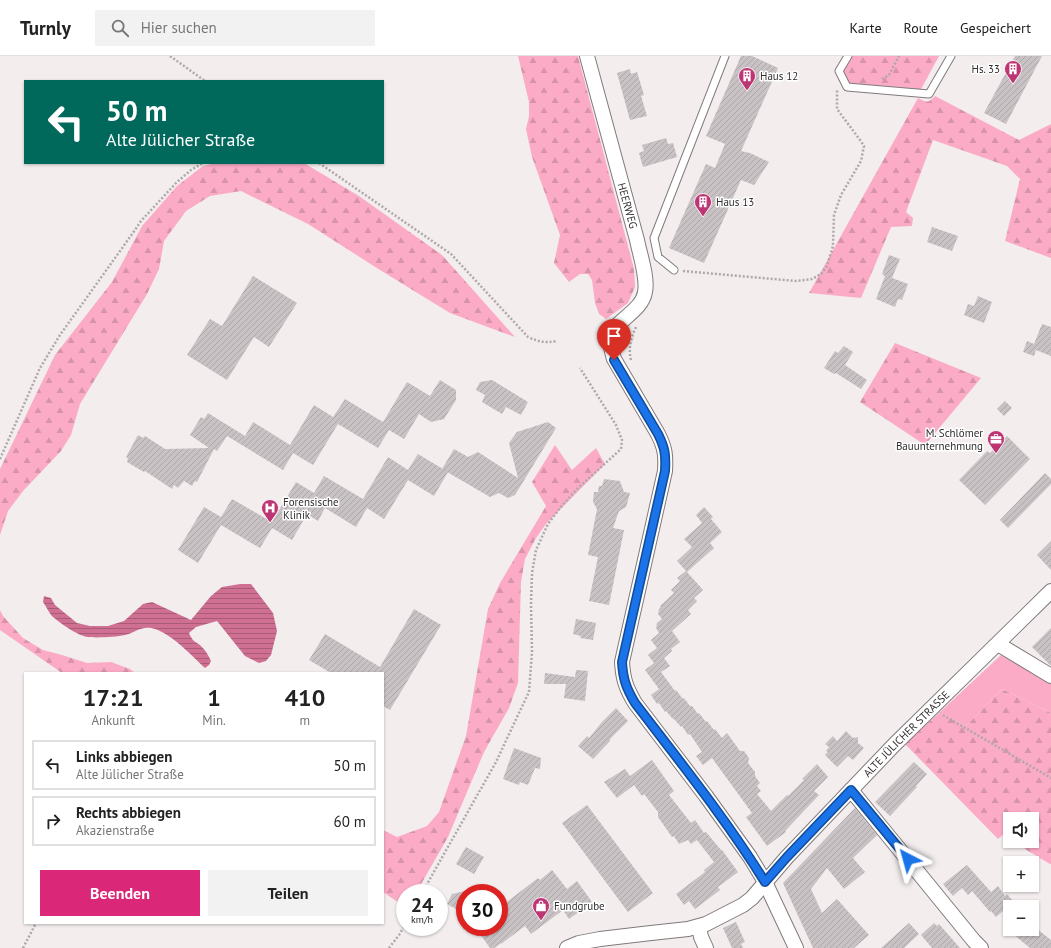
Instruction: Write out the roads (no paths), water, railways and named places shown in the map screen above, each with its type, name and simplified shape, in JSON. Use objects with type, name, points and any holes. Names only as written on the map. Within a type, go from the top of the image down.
[{"type":"street","name":"HEERWEG","points":[[587,56],[637,240],[645,282],[645,293],[640,304],[614,331],[611,346],[614,360],[658,434],[666,457],[665,471],[622,662],[623,676],[628,692],[635,703],[706,796],[750,857],[765,882]]},
{"type":"street","name":"ALTE JÜLICHER STRASSE","points":[[567,948],[579,943],[600,939],[699,927],[743,905],[752,898],[787,857],[931,708],[998,644],[1051,590]]},
{"type":"street","points":[[998,644],[1051,676]]},
{"type":"street","points":[[851,790],[974,941],[982,948]]},
{"type":"street","points":[[765,882],[796,948]]},
{"type":"street","points":[[699,927],[701,937],[706,948]]},
{"type":"lane","points":[[674,270],[658,257],[654,238],[725,56]]},
{"type":"lane","points":[[848,56],[839,71],[847,87],[929,94],[951,56]]},
{"type":"place","name":"Hs. 33","points":[[1013,84]]},
{"type":"place","name":"Haus 12","points":[[747,91]]},
{"type":"place","name":"Haus 13","points":[[703,217]]},
{"type":"place","name":"M. Schlömer Bauunternehmung","points":[[996,454]]},
{"type":"place","name":"Forensische Klinik","points":[[270,523]]},
{"type":"place","name":"Fundgrube","points":[[541,921]]}]
